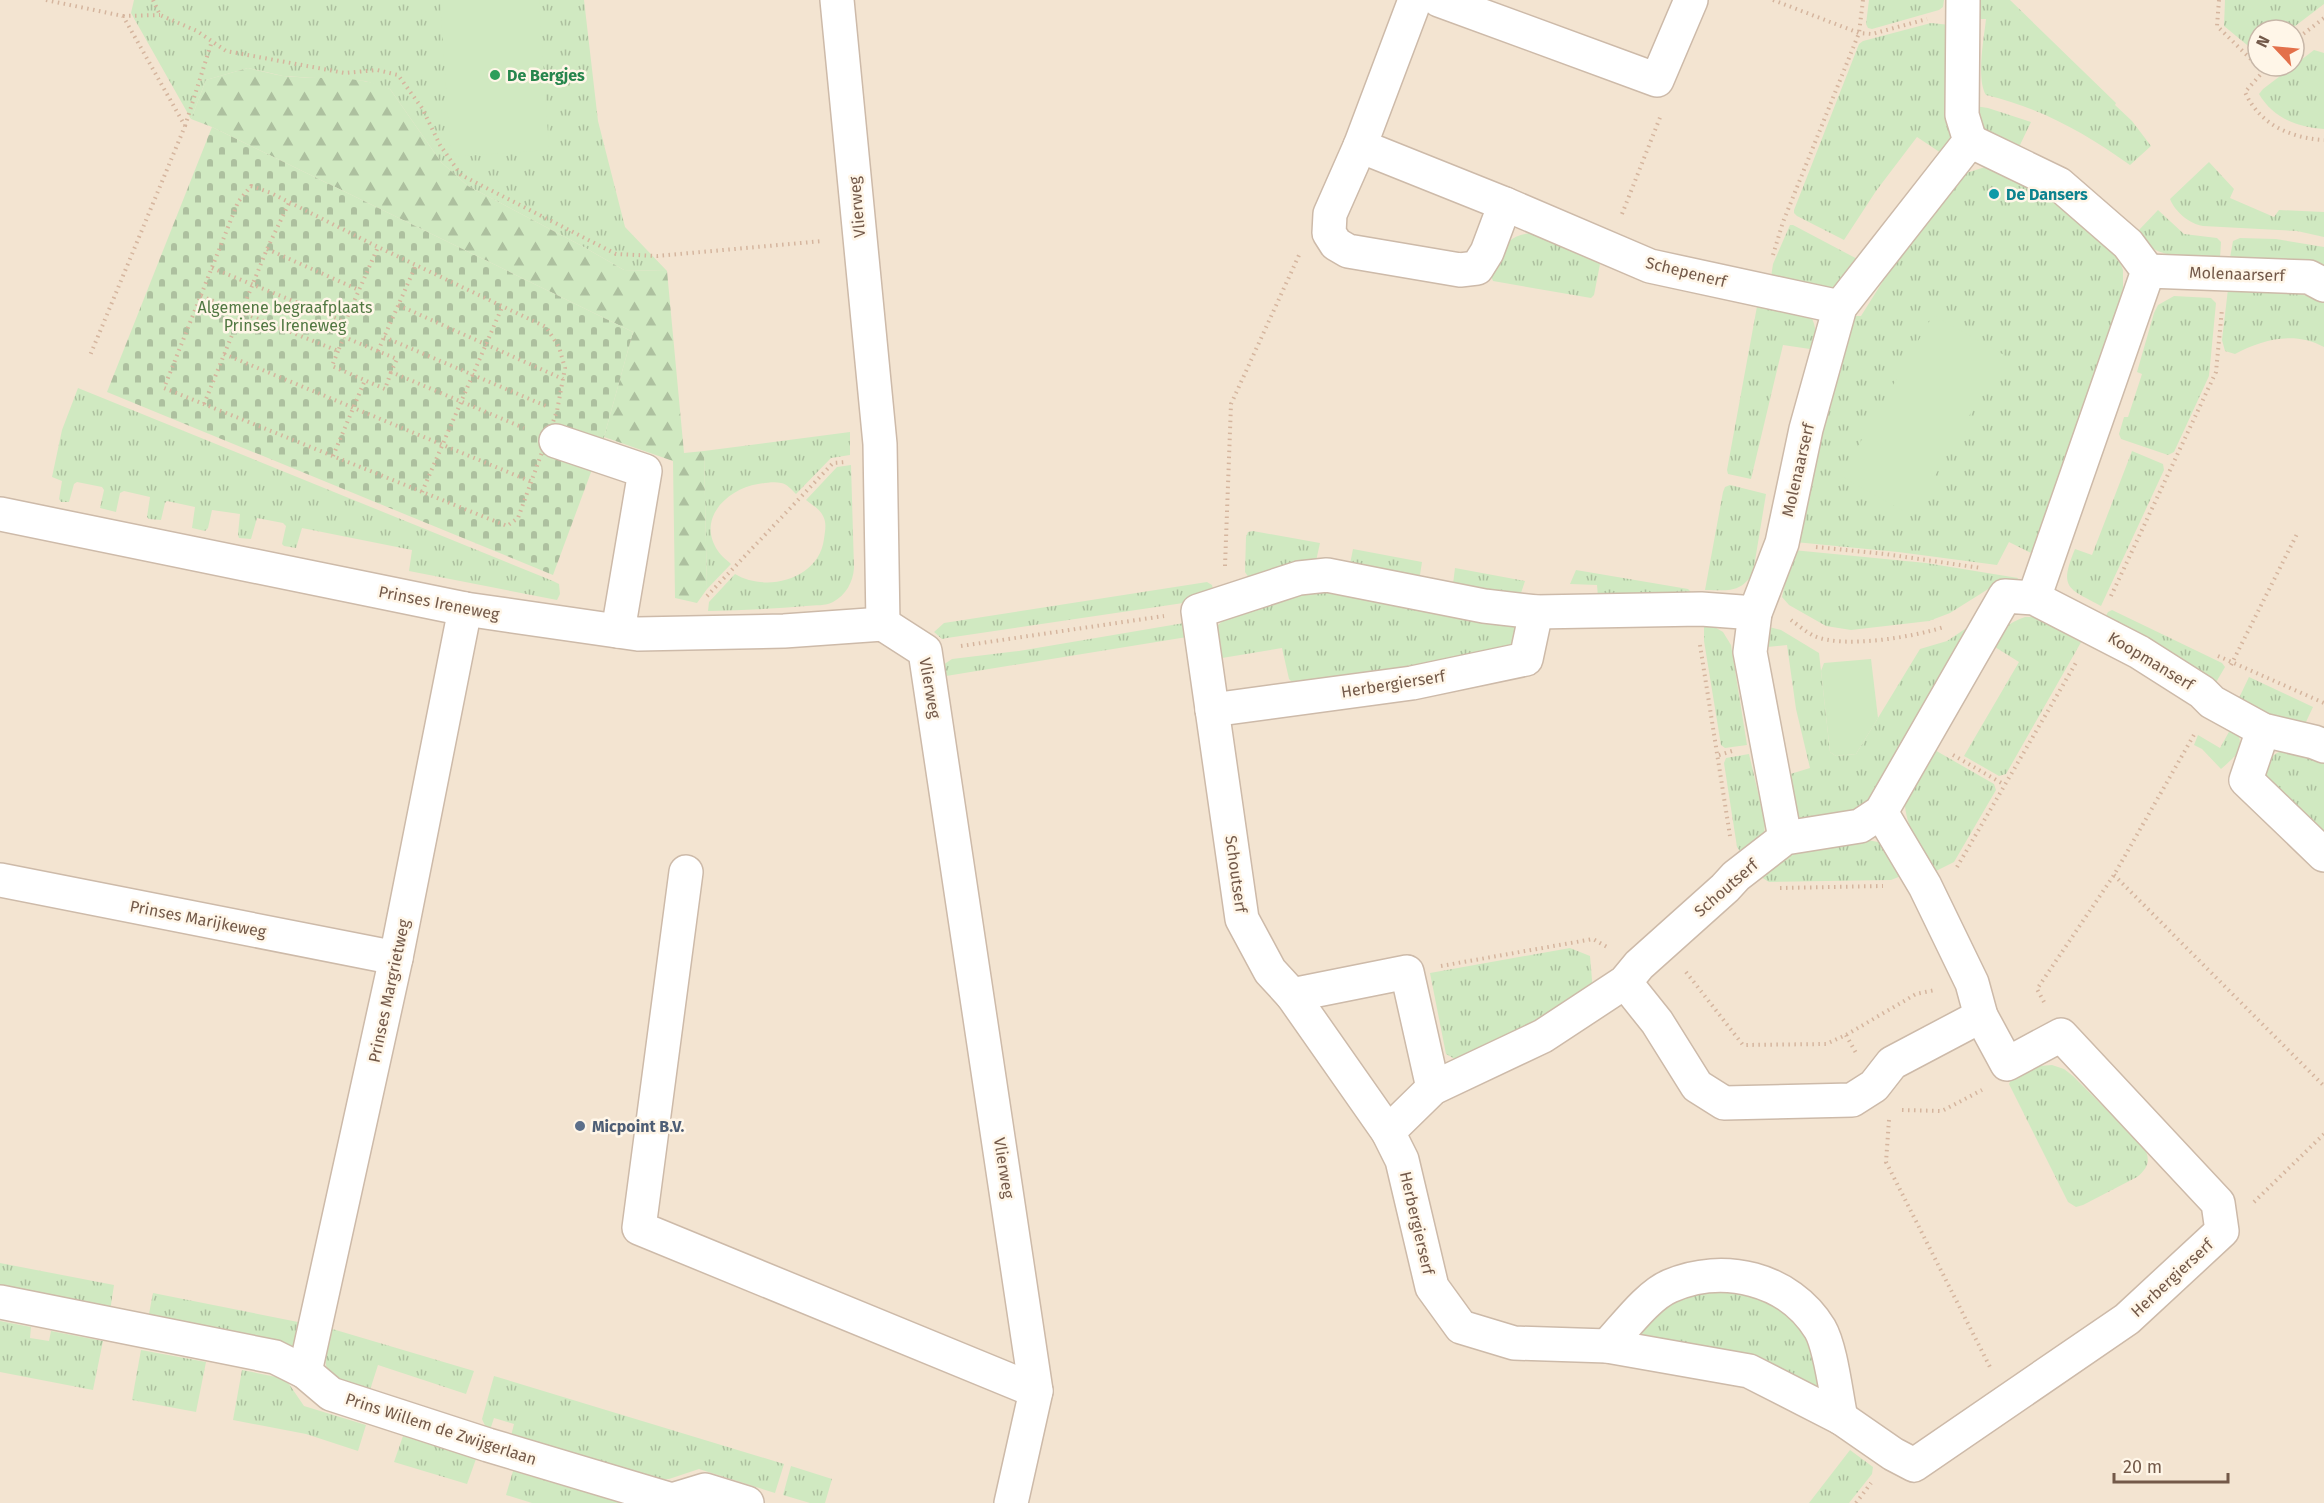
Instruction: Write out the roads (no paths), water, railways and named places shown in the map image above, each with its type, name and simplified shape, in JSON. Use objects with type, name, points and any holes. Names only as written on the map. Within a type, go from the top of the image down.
[{"type":"street","name":"Vlierweg","points":[[837,0],[880,459],[884,624],[925,651],[1036,1391],[1011,1503]]},
{"type":"street","points":[[1415,0],[1360,146],[1330,214],[1329,233],[1336,244],[1348,251],[1460,270],[1477,268],[1487,252],[1505,204]]},
{"type":"street","points":[[1439,0],[1657,80],[1690,0]]},
{"type":"street","points":[[1632,973],[1657,1022],[1697,1086],[1724,1103],[1882,1098],[1892,1063],[1981,1016],[1972,983],[1925,886],[1881,812],[2004,596],[2034,598],[2148,271],[2128,244],[2059,184],[1970,141],[1962,115],[1962,5]]},
{"type":"street","name":"Molenaarserf","points":[[1785,838],[1750,652],[1755,613],[1782,543],[1806,429],[1840,308],[1970,141]]},
{"type":"street","name":"Schepenerf","points":[[1360,146],[1505,204],[1650,266],[1840,308]]},
{"type":"street","name":"Molenaarserf","points":[[2148,271],[2309,277],[2324,285]]},
{"type":"street","points":[[550,431],[645,471],[618,631]]},
{"type":"street","name":"Prinses Ireneweg","points":[[0,514],[465,609],[638,634],[784,631],[884,624]]},
{"type":"street","name":"Schoutserf","points":[[1292,995],[1270,971],[1242,919],[1212,710],[1210,607],[1299,578],[1327,575],[1484,606],[1536,612]]},
{"type":"street","name":"Koopmanserf","points":[[2034,598],[2102,616],[2148,657],[2202,692],[2212,702],[2263,730],[2324,746]]},
{"type":"street","name":"Prinses Margrietweg","points":[[305,1372],[396,958],[465,609]]},
{"type":"street","points":[[1536,612],[1701,609],[1755,613]]},
{"type":"street","name":"Herbergierserf","points":[[1212,710],[1412,682],[1526,659],[1536,612]]},
{"type":"street","points":[[2263,730],[2246,780],[2324,855]]},
{"type":"street","name":"Schoutserf","points":[[1388,1132],[1433,1088],[1543,1036],[1632,973],[1731,882],[1785,838],[1860,826],[1881,812]]},
{"type":"street","points":[[686,872],[639,1228],[1036,1391]]},
{"type":"street","name":"Prinses Marijkeweg","points":[[0,880],[396,958]]},
{"type":"street","points":[[1292,995],[1407,972],[1433,1088]]},
{"type":"street","name":"Herbergierserf","points":[[1292,995],[1388,1132],[1402,1160],[1432,1287],[1461,1327],[1514,1343],[1607,1346],[1749,1371],[1840,1418],[1893,1454],[1914,1465],[2127,1319],[2222,1231],[2218,1203],[2061,1035],[2007,1064],[1981,1016]]},
{"type":"street","points":[[1607,1346],[1647,1304],[1669,1286],[1704,1275],[1740,1276],[1760,1280],[1778,1288],[1804,1309],[1821,1330],[1840,1418]]},
{"type":"street","name":"Prins Willem de Zwijgerlaan","points":[[0,1302],[275,1357],[305,1372],[331,1394],[672,1502],[705,1490],[747,1503]]},
{"type":"place","name":"De Bergjes","points":[[495,75]]},
{"type":"place","name":"De Dansers","points":[[1994,194]]},
{"type":"place","name":"Micpoint B.V.","points":[[580,1126]]},
{"type":"park label","name":"Algemene begraafplaats Prinses Ireneweg","points":[[285,316]]}]
